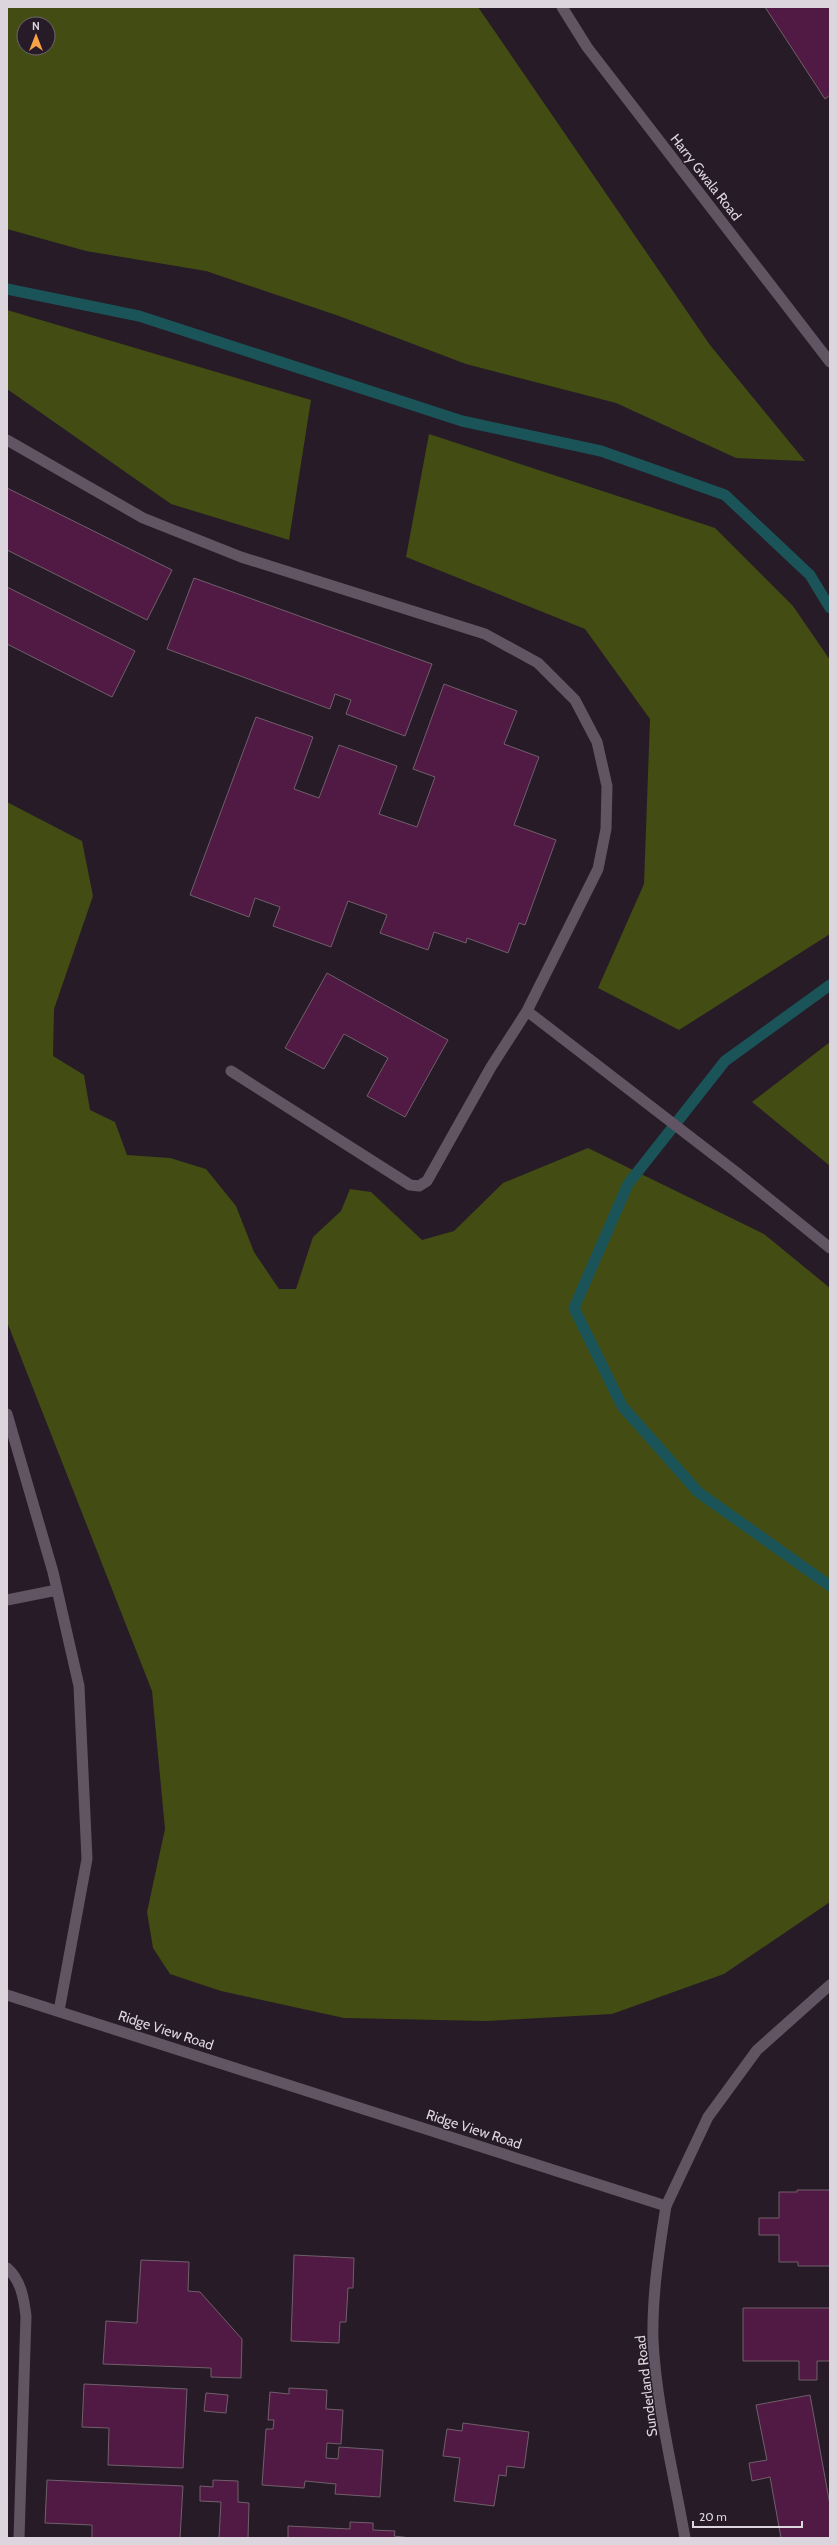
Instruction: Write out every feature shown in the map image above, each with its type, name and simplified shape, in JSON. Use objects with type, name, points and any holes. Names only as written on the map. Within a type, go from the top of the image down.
[{"type":"street","name":"Harry Gwala Road","points":[[562,7],[587,47],[830,362]]},
{"type":"street","points":[[7,440],[143,518],[241,557],[485,634],[538,663],[575,700],[597,742],[607,786],[606,829],[598,869],[527,1011],[491,1067],[427,1181],[419,1186],[410,1185],[231,1071]]},
{"type":"street","points":[[527,1011],[595,1065],[736,1172],[830,1248]]},
{"type":"street","points":[[7,1414],[57,1590],[79,1686],[87,1859],[59,2011]]},
{"type":"street","points":[[7,1600],[57,1590]]},
{"type":"street","points":[[666,2206],[708,2117],[757,2050],[830,1985]]},
{"type":"street","name":"Ridge View Road","points":[[7,1995],[666,2206]]},
{"type":"street","name":"Sunderland Road","points":[[666,2206],[657,2266],[653,2340],[663,2417],[685,2538]]},
{"type":"street","points":[[7,2268],[15,2275],[23,2296],[26,2316],[19,2538]]},
{"type":"green space","points":[[7,7],[478,7],[710,345],[805,461],[736,458],[616,403],[466,364],[339,316],[206,271],[86,251],[7,229]]},
{"type":"green space","points":[[7,310],[311,400],[289,540],[171,504],[7,389]]},
{"type":"green space","points":[[429,434],[715,528],[793,606],[830,660],[830,934],[679,1030],[598,988],[644,884],[650,719],[585,629],[406,557]]},
{"type":"green space","points":[[7,802],[82,841],[93,896],[54,1009],[53,1056],[84,1075],[90,1110],[115,1122],[127,1155],[170,1158],[206,1169],[236,1206],[254,1252],[279,1289],[296,1289],[313,1237],[341,1211],[350,1189],[371,1192],[422,1240],[454,1231],[503,1183],[588,1148],[764,1234],[830,1288],[830,1902],[724,1974],[612,2014],[486,2021],[344,2018],[221,1991],[170,1974],[153,1948],[147,1912],[165,1829],[152,1691],[7,1322]]},
{"type":"green space","points":[[830,1042],[830,1166],[752,1102]]},
{"type":"building","points":[[765,7],[830,7],[830,95],[825,99]]},
{"type":"building","points":[[7,488],[172,570],[147,620],[7,550]]},
{"type":"building","points":[[194,578],[432,664],[405,736],[346,714],[351,700],[335,694],[330,709],[167,649]]},
{"type":"building","points":[[7,587],[135,651],[112,697],[7,644]]},
{"type":"building","points":[[444,684],[517,711],[504,744],[539,757],[514,825],[556,840],[525,925],[519,923],[508,953],[467,938],[466,943],[434,932],[428,950],[380,933],[387,915],[348,901],[331,947],[273,926],[280,907],[255,898],[249,917],[190,895],[256,717],[313,737],[294,789],[319,798],[339,745],[397,766],[379,814],[417,827],[435,777],[413,769]]},
{"type":"building","points":[[327,973],[448,1040],[405,1117],[367,1096],[388,1058],[344,1034],[324,1069],[285,1048]]},
{"type":"building","points":[[797,2190],[830,2190],[830,2266],[798,2266],[798,2262],[779,2262],[779,2235],[759,2235],[759,2218],[779,2218],[779,2192],[797,2192]]},
{"type":"building","points":[[294,2255],[354,2258],[353,2288],[348,2288],[346,2322],[340,2322],[339,2343],[291,2341]]},
{"type":"building","points":[[141,2260],[189,2262],[188,2291],[200,2292],[242,2339],[241,2378],[211,2377],[211,2368],[103,2364],[106,2321],[137,2323]]},
{"type":"building","points":[[743,2308],[830,2308],[830,2361],[817,2361],[817,2380],[799,2380],[799,2361],[743,2361]]},
{"type":"building","points":[[84,2384],[187,2389],[183,2468],[108,2465],[109,2428],[82,2427]]},
{"type":"building","points":[[289,2388],[327,2390],[326,2409],[343,2410],[341,2444],[327,2443],[326,2458],[338,2459],[339,2447],[383,2450],[380,2497],[335,2494],[336,2484],[305,2481],[304,2488],[262,2485],[266,2429],[273,2429],[274,2420],[268,2420],[270,2392],[289,2394]]},
{"type":"building","points":[[206,2393],[228,2395],[226,2413],[204,2411]]},
{"type":"building","points":[[810,2395],[830,2505],[830,2538],[781,2538],[770,2477],[752,2481],[749,2463],[767,2460],[756,2405]]},
{"type":"building","points":[[463,2423],[529,2432],[524,2468],[507,2466],[506,2476],[499,2475],[494,2506],[454,2501],[460,2458],[443,2456],[447,2429],[462,2431]]},
{"type":"building","points":[[47,2480],[183,2486],[180,2538],[92,2538],[92,2525],[45,2523]]},
{"type":"building","points":[[213,2480],[238,2481],[238,2502],[249,2503],[248,2538],[219,2538],[221,2502],[200,2501],[200,2486],[213,2487]]},
{"type":"building","points":[[350,2522],[373,2523],[373,2530],[395,2531],[394,2536],[411,2538],[288,2538],[288,2526],[350,2529]]},
{"type":"waterway","points":[[7,289],[139,316],[462,421],[601,451],[725,495],[810,575],[830,608]]},
{"type":"waterway","points":[[830,985],[725,1061],[628,1184],[574,1308],[622,1406],[698,1492],[830,1586]]}]
